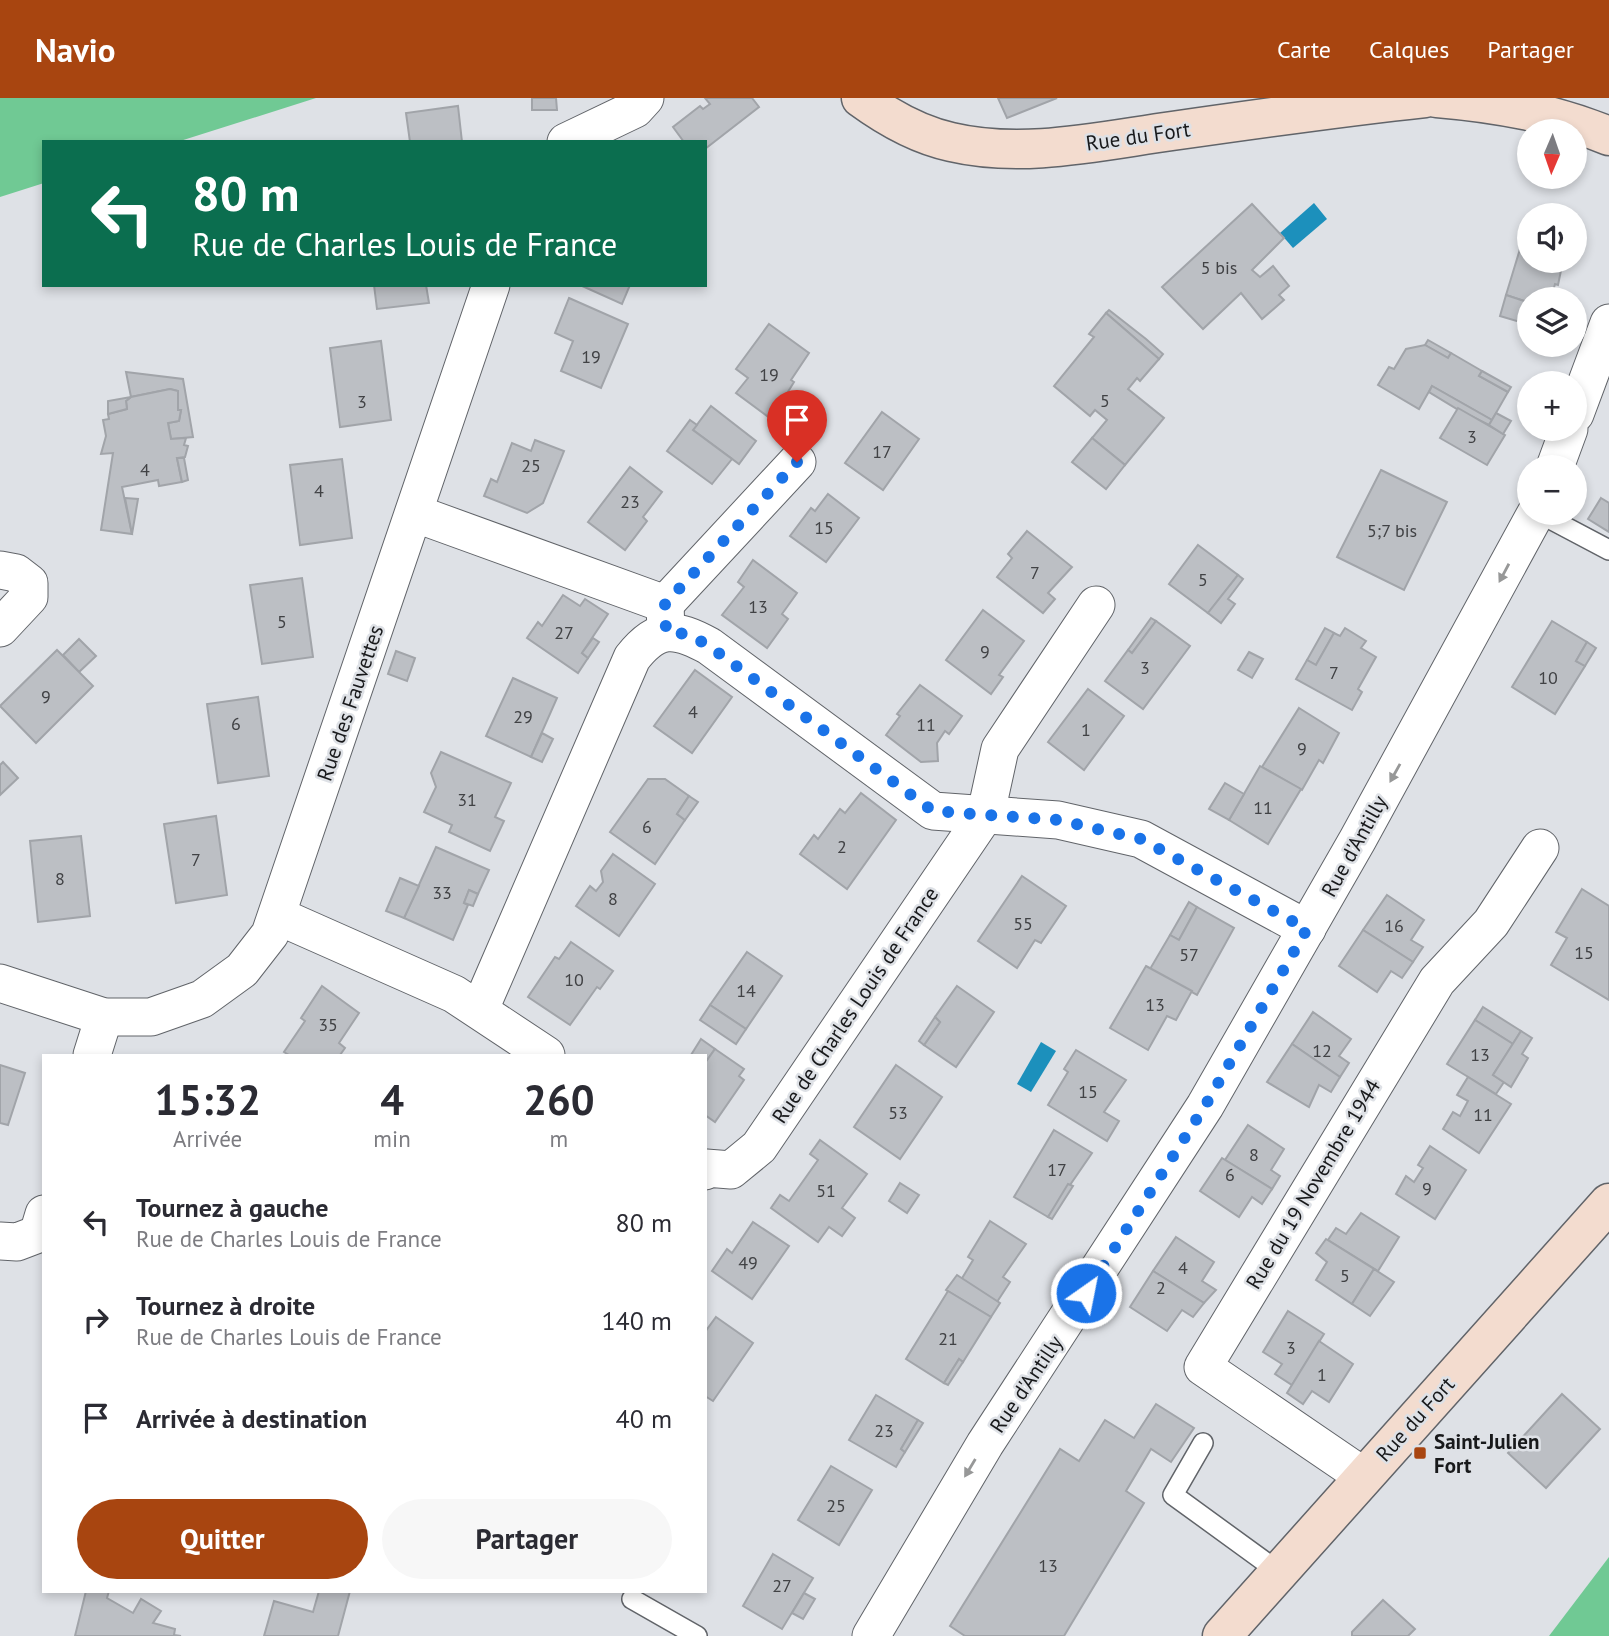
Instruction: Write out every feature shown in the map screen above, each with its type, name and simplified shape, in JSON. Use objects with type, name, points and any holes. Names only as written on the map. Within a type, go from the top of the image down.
[{"type":"main road","name":"Rue du Fort","points":[[861,98],[898,122],[950,142],[1009,149],[1071,145],[1333,108],[1425,98]]},
{"type":"main road","points":[[1437,98],[1502,103],[1577,123],[1609,136]]},
{"type":"main road","name":"Rue du Fort","points":[[1222,1636],[1608,1206]]},
{"type":"street","points":[[570,140],[635,109],[645,98]]},
{"type":"street","name":"Rue des Fauvettes","points":[[0,983],[104,1017],[151,1017],[202,999],[242,970],[271,934],[490,287]]},
{"type":"street","points":[[1587,382],[1609,323]]},
{"type":"street","points":[[480,1009],[632,658],[797,462]]},
{"type":"street","points":[[414,513],[666,618],[709,646],[933,811],[1058,820],[1141,839],[1307,929]]},
{"type":"street","name":"Rue d'Antilly","points":[[871,1636],[985,1444],[1071,1316],[1205,1106],[1307,929],[1531,525]]},
{"type":"street","points":[[0,628],[29,597],[15,576]]},
{"type":"street","name":"Rue de Charles Louis de France","points":[[707,1169],[731,1170],[760,1147],[986,813],[1000,749],[1096,605]]},
{"type":"street","name":"Rue du 19 Novembre 1944","points":[[1363,1476],[1203,1367],[1437,981],[1491,923],[1540,848]]},
{"type":"street","points":[[278,916],[480,1009],[545,1054]]},
{"type":"street","points":[[92,1054],[104,1017]]},
{"type":"street","points":[[0,1241],[17,1242],[38,1234],[42,1221]]},
{"type":"lane","points":[[1561,525],[1609,550]]},
{"type":"lane","points":[[1203,1443],[1173,1495],[1279,1572]]},
{"type":"lane","points":[[632,1599],[697,1636]]},
{"type":"green space","points":[[0,98],[316,98],[183,140],[42,140],[42,184],[0,197]]},
{"type":"green space","points":[[1609,1557],[1609,1636],[1549,1636]]},
{"type":"water","points":[[1314,203],[1327,219],[1293,248],[1280,233]]},
{"type":"water","points":[[1041,1042],[1056,1051],[1031,1092],[1017,1084]]},
{"type":"building","points":[[532,98],[556,98],[557,110],[532,110]]},
{"type":"building","points":[[705,98],[752,98],[759,107],[707,147],[707,140],[683,140],[673,127],[700,106],[703,109],[710,104]]},
{"type":"building","points":[[998,98],[1057,98],[1007,118]]},
{"type":"building","points":[[458,106],[462,140],[410,140],[406,113]]},
{"type":"building","points":[[1252,204],[1284,238],[1252,270],[1260,277],[1273,266],[1289,286],[1279,295],[1284,300],[1262,319],[1241,293],[1203,329],[1162,287]]},
{"type":"building","points":[[1517,259],[1517,273],[1560,273],[1558,285],[1555,284],[1554,287],[1517,287],[1517,299],[1506,295]]},
{"type":"building","points":[[374,287],[426,287],[429,303],[377,309]]},
{"type":"building","points":[[584,287],[629,287],[622,304]]},
{"type":"building","points":[[1506,295],[1517,299],[1517,321],[1500,316]]},
{"type":"building","points":[[569,298],[628,324],[601,388],[561,371],[573,341],[555,333]]},
{"type":"building","points":[[1109,310],[1163,354],[1159,359],[1106,313]]},
{"type":"building","points":[[1106,313],[1159,359],[1140,381],[1137,378],[1128,389],[1164,418],[1125,465],[1092,438],[1107,420],[1095,410],[1090,416],[1054,386],[1094,337],[1089,334]]},
{"type":"building","points":[[769,324],[809,353],[791,380],[794,382],[771,419],[736,393],[748,378],[736,369]]},
{"type":"building","points":[[1428,340],[1451,353],[1448,358],[1425,345]]},
{"type":"building","points":[[381,341],[391,420],[340,427],[330,348]]},
{"type":"building","points":[[1425,345],[1448,358],[1451,353],[1482,371],[1479,376],[1508,392],[1492,420],[1432,386],[1419,409],[1378,385],[1389,367],[1394,369],[1406,349]]},
{"type":"building","points":[[1482,371],[1511,387],[1508,392],[1479,376]]},
{"type":"building","points":[[126,372],[183,379],[193,437],[171,439],[168,423],[179,421],[181,410],[178,410],[178,391],[170,389],[131,397]]},
{"type":"building","points":[[1432,386],[1492,420],[1489,425],[1429,392]]},
{"type":"building","points":[[170,389],[178,391],[178,410],[181,410],[179,421],[168,423],[171,439],[186,438],[184,445],[188,446],[185,457],[177,458],[182,482],[159,486],[158,480],[122,487],[132,534],[101,530],[113,453],[101,454],[106,436],[103,420],[109,419],[108,414],[127,409],[126,401],[131,397]]},
{"type":"building","points":[[131,397],[126,401],[127,409],[108,414],[108,401]]},
{"type":"building","points":[[711,406],[756,441],[739,464],[693,430]]},
{"type":"building","points":[[1458,408],[1505,435],[1487,465],[1440,438]]},
{"type":"building","points":[[882,412],[919,439],[883,490],[845,463]]},
{"type":"building","points":[[1496,413],[1511,421],[1503,434],[1489,425]]},
{"type":"building","points":[[690,420],[697,425],[693,430],[732,459],[712,484],[667,451]]},
{"type":"building","points":[[1092,438],[1125,465],[1106,489],[1072,462]]},
{"type":"building","points":[[535,440],[564,451],[543,503],[527,513],[484,496],[491,479],[497,482],[512,443],[531,451]]},
{"type":"building","points":[[177,458],[184,458],[188,480],[182,482]]},
{"type":"building","points":[[342,459],[352,538],[300,545],[290,465]]},
{"type":"building","points":[[630,467],[662,492],[643,517],[647,521],[625,550],[588,522]]},
{"type":"building","points":[[1381,470],[1447,502],[1404,590],[1337,557]]},
{"type":"building","points":[[828,494],[859,518],[826,562],[790,536],[811,508],[815,511]]},
{"type":"building","points":[[125,498],[138,499],[132,534]]},
{"type":"building","points":[[1601,498],[1609,503],[1609,532],[1588,519]]},
{"type":"building","points":[[1027,531],[1072,567],[1048,593],[1055,599],[1043,613],[997,577],[1012,558],[1008,554]]},
{"type":"building","points":[[1198,545],[1238,575],[1208,613],[1169,584]]},
{"type":"building","points":[[753,560],[797,593],[782,614],[788,619],[767,648],[722,615],[744,587],[738,582]]},
{"type":"building","points":[[1238,575],[1243,579],[1228,599],[1235,604],[1221,623],[1208,613]]},
{"type":"building","points":[[302,578],[313,657],[262,664],[250,585]]},
{"type":"building","points":[[563,595],[580,606],[585,599],[608,614],[582,653],[588,658],[578,673],[527,638],[538,622],[542,626]]},
{"type":"building","points":[[983,610],[1024,641],[999,675],[1003,677],[991,694],[946,660]]},
{"type":"building","points":[[1151,618],[1156,621],[1132,653],[1128,650]]},
{"type":"building","points":[[1156,621],[1190,646],[1143,709],[1105,681],[1128,650],[1132,653]]},
{"type":"building","points":[[1552,621],[1587,642],[1576,661],[1585,666],[1555,714],[1512,687]]},
{"type":"building","points":[[1325,628],[1334,633],[1316,665],[1307,660]]},
{"type":"building","points":[[1345,628],[1366,641],[1361,648],[1376,657],[1358,689],[1362,692],[1352,710],[1296,679],[1307,660],[1316,665],[1334,633],[1340,636]]},
{"type":"building","points":[[593,638],[599,642],[588,658],[582,653]]},
{"type":"building","points":[[79,639],[96,656],[79,672],[63,655]]},
{"type":"building","points":[[1587,642],[1596,648],[1585,666],[1576,661]]},
{"type":"building","points":[[57,650],[93,686],[36,743],[0,706]]},
{"type":"building","points":[[396,651],[415,658],[407,681],[388,674]]},
{"type":"building","points":[[1249,652],[1263,659],[1252,678],[1238,670]]},
{"type":"building","points":[[695,670],[732,697],[692,753],[654,726]]},
{"type":"building","points":[[513,678],[557,698],[531,757],[486,736]]},
{"type":"building","points":[[920,685],[962,716],[949,734],[945,731],[937,743],[938,761],[921,762],[886,735],[900,716],[897,714]]},
{"type":"building","points":[[1088,689],[1124,716],[1084,770],[1048,742]]},
{"type":"building","points":[[258,697],[269,776],[218,783],[207,704]]},
{"type":"building","points":[[1299,708],[1339,733],[1323,763],[1319,760],[1302,790],[1262,767]]},
{"type":"building","points":[[542,733],[553,739],[542,762],[531,757]]},
{"type":"building","points":[[441,752],[511,783],[495,817],[504,821],[490,851],[449,832],[452,825],[424,812],[436,787],[431,773]]},
{"type":"building","points":[[3,762],[18,778],[0,795],[0,765]]},
{"type":"building","points":[[1260,766],[1301,789],[1268,844],[1229,820]]},
{"type":"building","points":[[648,779],[665,779],[689,796],[677,814],[685,820],[655,864],[610,832]]},
{"type":"building","points":[[1225,783],[1244,794],[1229,820],[1209,809]]},
{"type":"building","points":[[861,793],[896,820],[847,889],[800,854],[814,835],[818,839],[840,809],[845,813]]},
{"type":"building","points":[[689,796],[698,802],[685,820],[677,814]]},
{"type":"building","points":[[216,816],[227,895],[176,903],[164,824]]},
{"type":"building","points":[[81,836],[90,916],[38,922],[30,841]]},
{"type":"building","points":[[436,847],[489,870],[478,894],[469,890],[464,903],[468,905],[453,940],[404,918]]},
{"type":"building","points":[[613,854],[655,884],[619,936],[576,906],[590,886],[596,891],[603,882],[601,871]]},
{"type":"building","points":[[1022,876],[1066,906],[1041,943],[1035,940],[1017,968],[978,941]]},
{"type":"building","points":[[400,878],[419,886],[404,918],[386,911]]},
{"type":"building","points":[[1582,889],[1609,906],[1609,1000],[1551,965],[1567,938],[1556,932]]},
{"type":"building","points":[[469,890],[478,894],[473,906],[464,903]]},
{"type":"building","points":[[1387,895],[1424,920],[1411,940],[1423,947],[1413,962],[1363,930]]},
{"type":"building","points":[[1189,902],[1197,907],[1179,940],[1170,935]]},
{"type":"building","points":[[1197,907],[1234,928],[1197,995],[1150,969],[1170,935],[1179,940]]},
{"type":"building","points":[[1363,930],[1413,962],[1402,978],[1391,971],[1377,992],[1339,966]]},
{"type":"building","points":[[571,942],[613,971],[600,989],[597,987],[570,1025],[528,997],[555,957],[559,959]]},
{"type":"building","points":[[747,952],[782,976],[746,1029],[710,1005]]},
{"type":"building","points":[[1146,966],[1192,991],[1176,1020],[1167,1016],[1148,1050],[1110,1028]]},
{"type":"building","points":[[322,986],[359,1013],[339,1043],[345,1048],[341,1054],[284,1052],[305,1021],[301,1018]]},
{"type":"building","points":[[957,986],[994,1012],[956,1067],[924,1045],[940,1022],[935,1017]]},
{"type":"building","points":[[710,1005],[746,1029],[736,1044],[700,1020]]},
{"type":"building","points":[[1483,1007],[1521,1031],[1513,1044],[1475,1020]]},
{"type":"building","points":[[1313,1012],[1351,1039],[1339,1056],[1349,1063],[1340,1077],[1292,1044]]},
{"type":"building","points":[[935,1017],[940,1022],[924,1045],[919,1041]]},
{"type":"building","points":[[1475,1020],[1513,1044],[1493,1075],[1504,1082],[1496,1094],[1447,1064]]},
{"type":"building","points":[[1521,1031],[1532,1038],[1522,1054],[1528,1058],[1511,1087],[1493,1075]]},
{"type":"building","points":[[701,1039],[715,1049],[707,1060],[707,1054],[692,1054]]},
{"type":"building","points":[[1292,1044],[1340,1077],[1331,1092],[1319,1085],[1309,1107],[1267,1082]]},
{"type":"building","points":[[715,1049],[744,1069],[739,1076],[744,1080],[715,1122],[707,1116],[707,1060]]},
{"type":"building","points":[[1076,1050],[1126,1080],[1104,1112],[1119,1121],[1107,1141],[1048,1105],[1068,1072],[1064,1069]]},
{"type":"building","points":[[0,1065],[25,1073],[8,1125],[0,1123]]},
{"type":"building","points":[[896,1065],[942,1097],[900,1159],[854,1127]]},
{"type":"building","points":[[1468,1077],[1511,1104],[1479,1153],[1443,1129],[1453,1112],[1460,1116],[1468,1101],[1457,1095]]},
{"type":"building","points":[[1248,1125],[1284,1149],[1271,1170],[1280,1176],[1272,1189],[1225,1160]]},
{"type":"building","points":[[1054,1130],[1092,1153],[1048,1217],[1014,1197]]},
{"type":"building","points":[[820,1140],[867,1174],[842,1208],[855,1218],[842,1236],[829,1227],[818,1242],[771,1208],[780,1195],[789,1201],[818,1160],[810,1154]]},
{"type":"building","points":[[1430,1146],[1466,1170],[1435,1219],[1396,1194],[1406,1176],[1414,1182],[1423,1168],[1418,1165]]},
{"type":"building","points":[[1222,1158],[1272,1189],[1262,1204],[1252,1197],[1239,1217],[1200,1191]]},
{"type":"building","points":[[900,1183],[919,1195],[907,1213],[889,1201]]},
{"type":"building","points":[[1068,1184],[1073,1186],[1052,1219],[1048,1217]]},
{"type":"building","points":[[1361,1213],[1399,1237],[1378,1271],[1328,1240],[1336,1228],[1346,1234]]},
{"type":"building","points":[[990,1221],[1026,1244],[1003,1277],[1010,1282],[997,1302],[961,1280],[973,1260],[968,1257]]},
{"type":"building","points":[[753,1222],[789,1246],[752,1299],[712,1271],[727,1249],[732,1253]]},
{"type":"building","points":[[1176,1237],[1214,1262],[1202,1281],[1216,1290],[1204,1303],[1153,1271]]},
{"type":"building","points":[[1326,1239],[1374,1269],[1352,1304],[1316,1280],[1327,1262],[1316,1253]]},
{"type":"building","points":[[1374,1269],[1394,1282],[1370,1316],[1352,1304]]},
{"type":"building","points":[[1153,1271],[1204,1303],[1193,1317],[1182,1310],[1167,1331],[1130,1307]]},
{"type":"building","points":[[957,1275],[1000,1303],[991,1317],[946,1290]]},
{"type":"building","points":[[948,1291],[991,1317],[963,1362],[959,1359],[944,1383],[906,1359]]},
{"type":"building","points":[[1288,1311],[1324,1334],[1292,1385],[1275,1374],[1282,1364],[1263,1352]]},
{"type":"building","points":[[716,1317],[753,1343],[713,1401],[707,1397],[707,1329]]},
{"type":"building","points":[[1319,1341],[1353,1364],[1329,1402],[1312,1391],[1303,1404],[1287,1393]]},
{"type":"building","points":[[959,1359],[963,1362],[948,1385],[944,1383]]},
{"type":"building","points":[[1562,1394],[1600,1429],[1546,1488],[1508,1453]]},
{"type":"building","points":[[876,1395],[918,1420],[901,1449],[905,1452],[896,1467],[849,1440]]},
{"type":"building","points":[[1156,1404],[1194,1428],[1171,1462],[1151,1449],[1126,1491],[1144,1503],[1064,1636],[965,1636],[950,1626],[1060,1449],[1079,1461],[1105,1420],[1134,1438]]},
{"type":"building","points":[[918,1420],[923,1423],[905,1452],[901,1449]]},
{"type":"building","points":[[831,1466],[872,1490],[839,1545],[798,1520]]},
{"type":"building","points":[[773,1554],[813,1578],[782,1629],[743,1606]]},
{"type":"building","points":[[86,1593],[108,1593],[107,1598],[133,1613],[141,1599],[161,1611],[153,1623],[175,1629],[174,1635],[181,1636],[75,1636]]},
{"type":"building","points":[[318,1593],[349,1593],[338,1636],[264,1636],[274,1601],[313,1612]]},
{"type":"building","points":[[804,1593],[815,1599],[803,1619],[792,1613]]},
{"type":"building","points":[[1383,1600],[1415,1629],[1408,1636],[1352,1636],[1352,1632]]},
{"type":"place","name":"Saint-Julien Fort","points":[[1420,1453]]},
{"type":"route","points":[[797,462],[665,604],[666,632],[688,634],[709,646],[933,811],[1058,820],[1141,839],[1307,929],[1205,1106],[1086,1293]]}]
